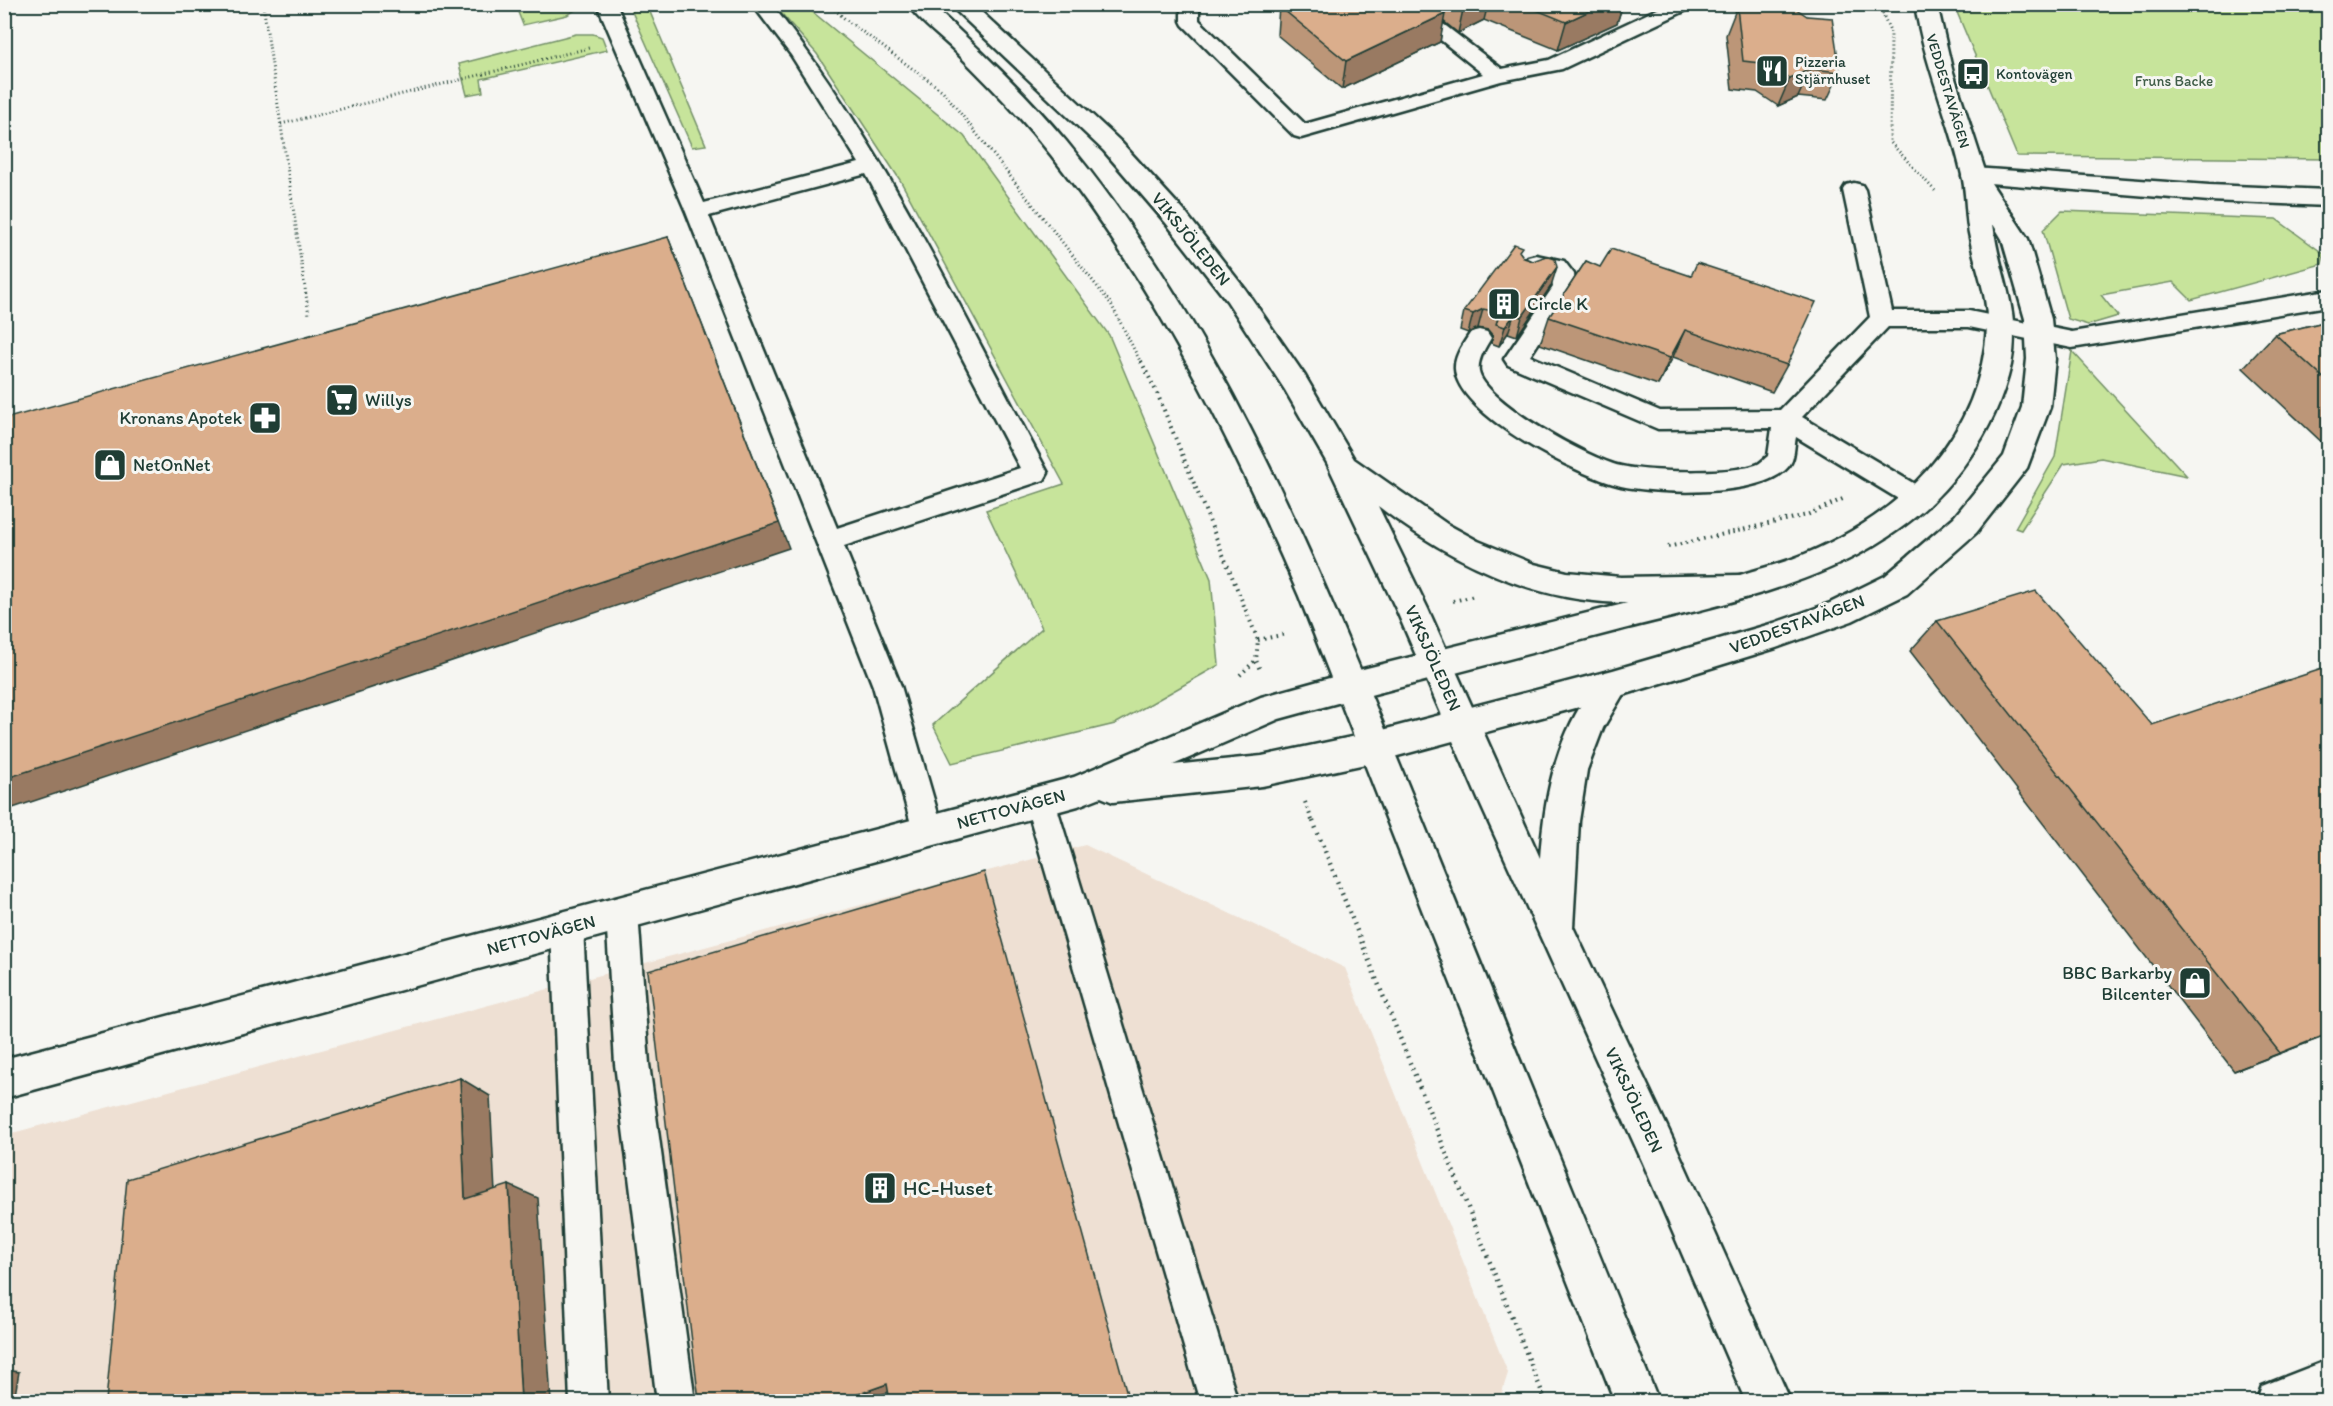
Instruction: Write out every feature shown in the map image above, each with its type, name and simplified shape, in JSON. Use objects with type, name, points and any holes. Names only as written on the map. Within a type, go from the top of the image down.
[{"type":"street","points":[[918,4],[1025,111],[1067,160],[1161,294],[1215,387],[1276,504],[1637,1401]]},
{"type":"street","name":"VIKSJÖLEDEN","points":[[960,4],[1112,146],[1175,217],[1236,295],[1295,383],[1341,461],[1436,663],[1769,1401]]},
{"type":"street","name":"VEDDESTAVÄGEN","points":[[1351,686],[1740,587],[1827,558],[1877,530],[1919,499],[1961,451],[1987,401],[2000,352],[2001,324],[1982,236],[1974,176],[1929,32],[1926,4]]},
{"type":"street","points":[[1974,176],[2209,193],[2328,198]]},
{"type":"street","name":"VEDDESTAVÄGEN","points":[[1375,747],[1613,684],[1776,635],[1841,612],[1896,585],[1935,554],[1965,525],[2017,460],[2036,407],[2041,359],[2038,319],[2015,239],[1974,176]]},
{"type":"street","points":[[1341,461],[1425,527],[1466,550],[1510,570],[1549,581],[1603,589],[1740,587]]},
{"type":"street","points":[[1555,931],[1560,839],[1570,771],[1588,723],[1613,684]]},
{"type":"street","name":"NETTOVÄGEN","points":[[1078,791],[1273,707],[1351,686]]},
{"type":"street","name":"NETTOVÄGEN","points":[[4,1079],[1078,791],[1262,771],[1375,747]]},
{"type":"street","points":[[2278,1401],[2328,1382]]},
{"type":"lane","points":[[606,4],[697,212],[887,686],[928,831]]},
{"type":"lane","points":[[761,4],[800,52],[871,166],[1035,473],[830,541]]},
{"type":"lane","points":[[1190,4],[1190,21],[1301,132],[1498,76],[1555,65],[1684,4]]},
{"type":"lane","points":[[1406,4],[1498,76]]},
{"type":"lane","points":[[697,212],[871,166]]},
{"type":"lane","points":[[1854,190],[1882,319]]},
{"type":"lane","points":[[1527,270],[1536,262],[1556,266],[1563,274],[1564,287],[1516,359],[1658,420],[1786,419],[1919,499]]},
{"type":"lane","points":[[1479,338],[1467,361],[1468,375],[1491,406],[1552,447],[1608,472],[1659,480],[1716,478],[1764,473],[1780,460],[1786,419],[1882,319],[1969,320],[2001,324],[2072,340],[2328,298]]},
{"type":"lane","points":[[1040,801],[1219,1401]]},
{"type":"lane","points":[[622,913],[632,1064],[676,1401]]},
{"type":"lane","points":[[567,928],[590,1401]]},
{"type":"path","points":[[263,4],[309,315]]},
{"type":"path","points":[[829,4],[845,19],[943,91],[1111,304],[1157,393],[1258,640],[1256,660]]},
{"type":"path","points":[[1875,4],[1881,10],[1891,33],[1890,142],[1942,199]]},
{"type":"path","points":[[281,124],[600,46],[620,36]]},
{"type":"path","points":[[1657,549],[1807,515],[1840,501]]},
{"type":"path","points":[[1258,640],[1282,635]]},
{"type":"path","points":[[1310,817],[1546,1401]]},
{"type":"shaded area","points":[[1085,845],[1345,968],[1508,1373],[1499,1402],[5,1402],[5,1135]]},
{"type":"green space","points":[[584,5],[567,15],[523,25],[516,7]]},
{"type":"green space","points":[[629,5],[647,5],[706,145],[692,147]]},
{"type":"green space","points":[[774,5],[804,5],[964,136],[1109,335],[1211,579],[1219,665],[1115,724],[952,763],[933,725],[1042,628],[986,510],[1064,484],[900,180],[817,54]]},
{"type":"green space","name":"Fruns Backe","points":[[1954,5],[2328,5],[2328,159],[2017,156]]},
{"type":"green space","points":[[576,34],[593,34],[602,37],[607,50],[481,79],[483,92],[467,95],[459,64]]},
{"type":"green space","points":[[2062,211],[2276,219],[2324,254],[2322,264],[2191,300],[2173,282],[2101,295],[2118,316],[2088,325],[2068,319],[2043,230]]},
{"type":"green space","points":[[2072,351],[2187,476],[2101,458],[2064,464],[2021,530],[2015,528],[2055,457]]},
{"type":"building","points":[[1285,4],[1433,4],[1445,14],[1346,61],[1279,6]]},
{"type":"building","points":[[1522,4],[1604,4],[1566,22]]},
{"type":"building","points":[[1777,4],[1789,4],[1807,16],[1832,18],[1840,72],[1811,69],[1790,78],[1769,64],[1743,61],[1737,7],[1764,10]]},
{"type":"building","points":[[668,237],[779,523],[4,779],[4,419]]},
{"type":"building","name":"Circle K","points":[[1514,244],[1522,247],[1519,251],[1524,258],[1533,261],[1546,256],[1555,259],[1557,267],[1522,317],[1514,315],[1505,327],[1496,324],[1498,318],[1493,311],[1483,309],[1473,314],[1464,311]]},
{"type":"building","points":[[1611,249],[1691,276],[1697,263],[1816,302],[1787,365],[1685,330],[1670,358],[1549,317],[1586,261],[1600,267]]},
{"type":"building","points":[[2328,321],[2328,382],[2275,334]]},
{"type":"building","points":[[2036,591],[2152,725],[2328,667],[2328,1034],[2280,1053],[1937,621]]},
{"type":"building","name":"HC-Huset","points":[[984,872],[1129,1401],[890,1401],[887,1384],[839,1401],[699,1401],[648,971]]},
{"type":"building","points":[[460,1078],[465,1199],[509,1185],[521,1401],[106,1401],[127,1179]]},
{"type":"place","name":"Pizzeria Stjärnhuset","points":[[1772,71]]},
{"type":"place","name":"Kontovägen","points":[[1973,74]]},
{"type":"place","name":"Circle K","points":[[1504,304]]},
{"type":"place","name":"Willys","points":[[342,400]]},
{"type":"place","name":"Kronans Apotek","points":[[265,418]]},
{"type":"place","name":"NetOnNet","points":[[110,465]]},
{"type":"place","name":"BBC Barkarby Bilcenter","points":[[2195,983]]},
{"type":"place","name":"HC-Huset","points":[[880,1188]]}]
